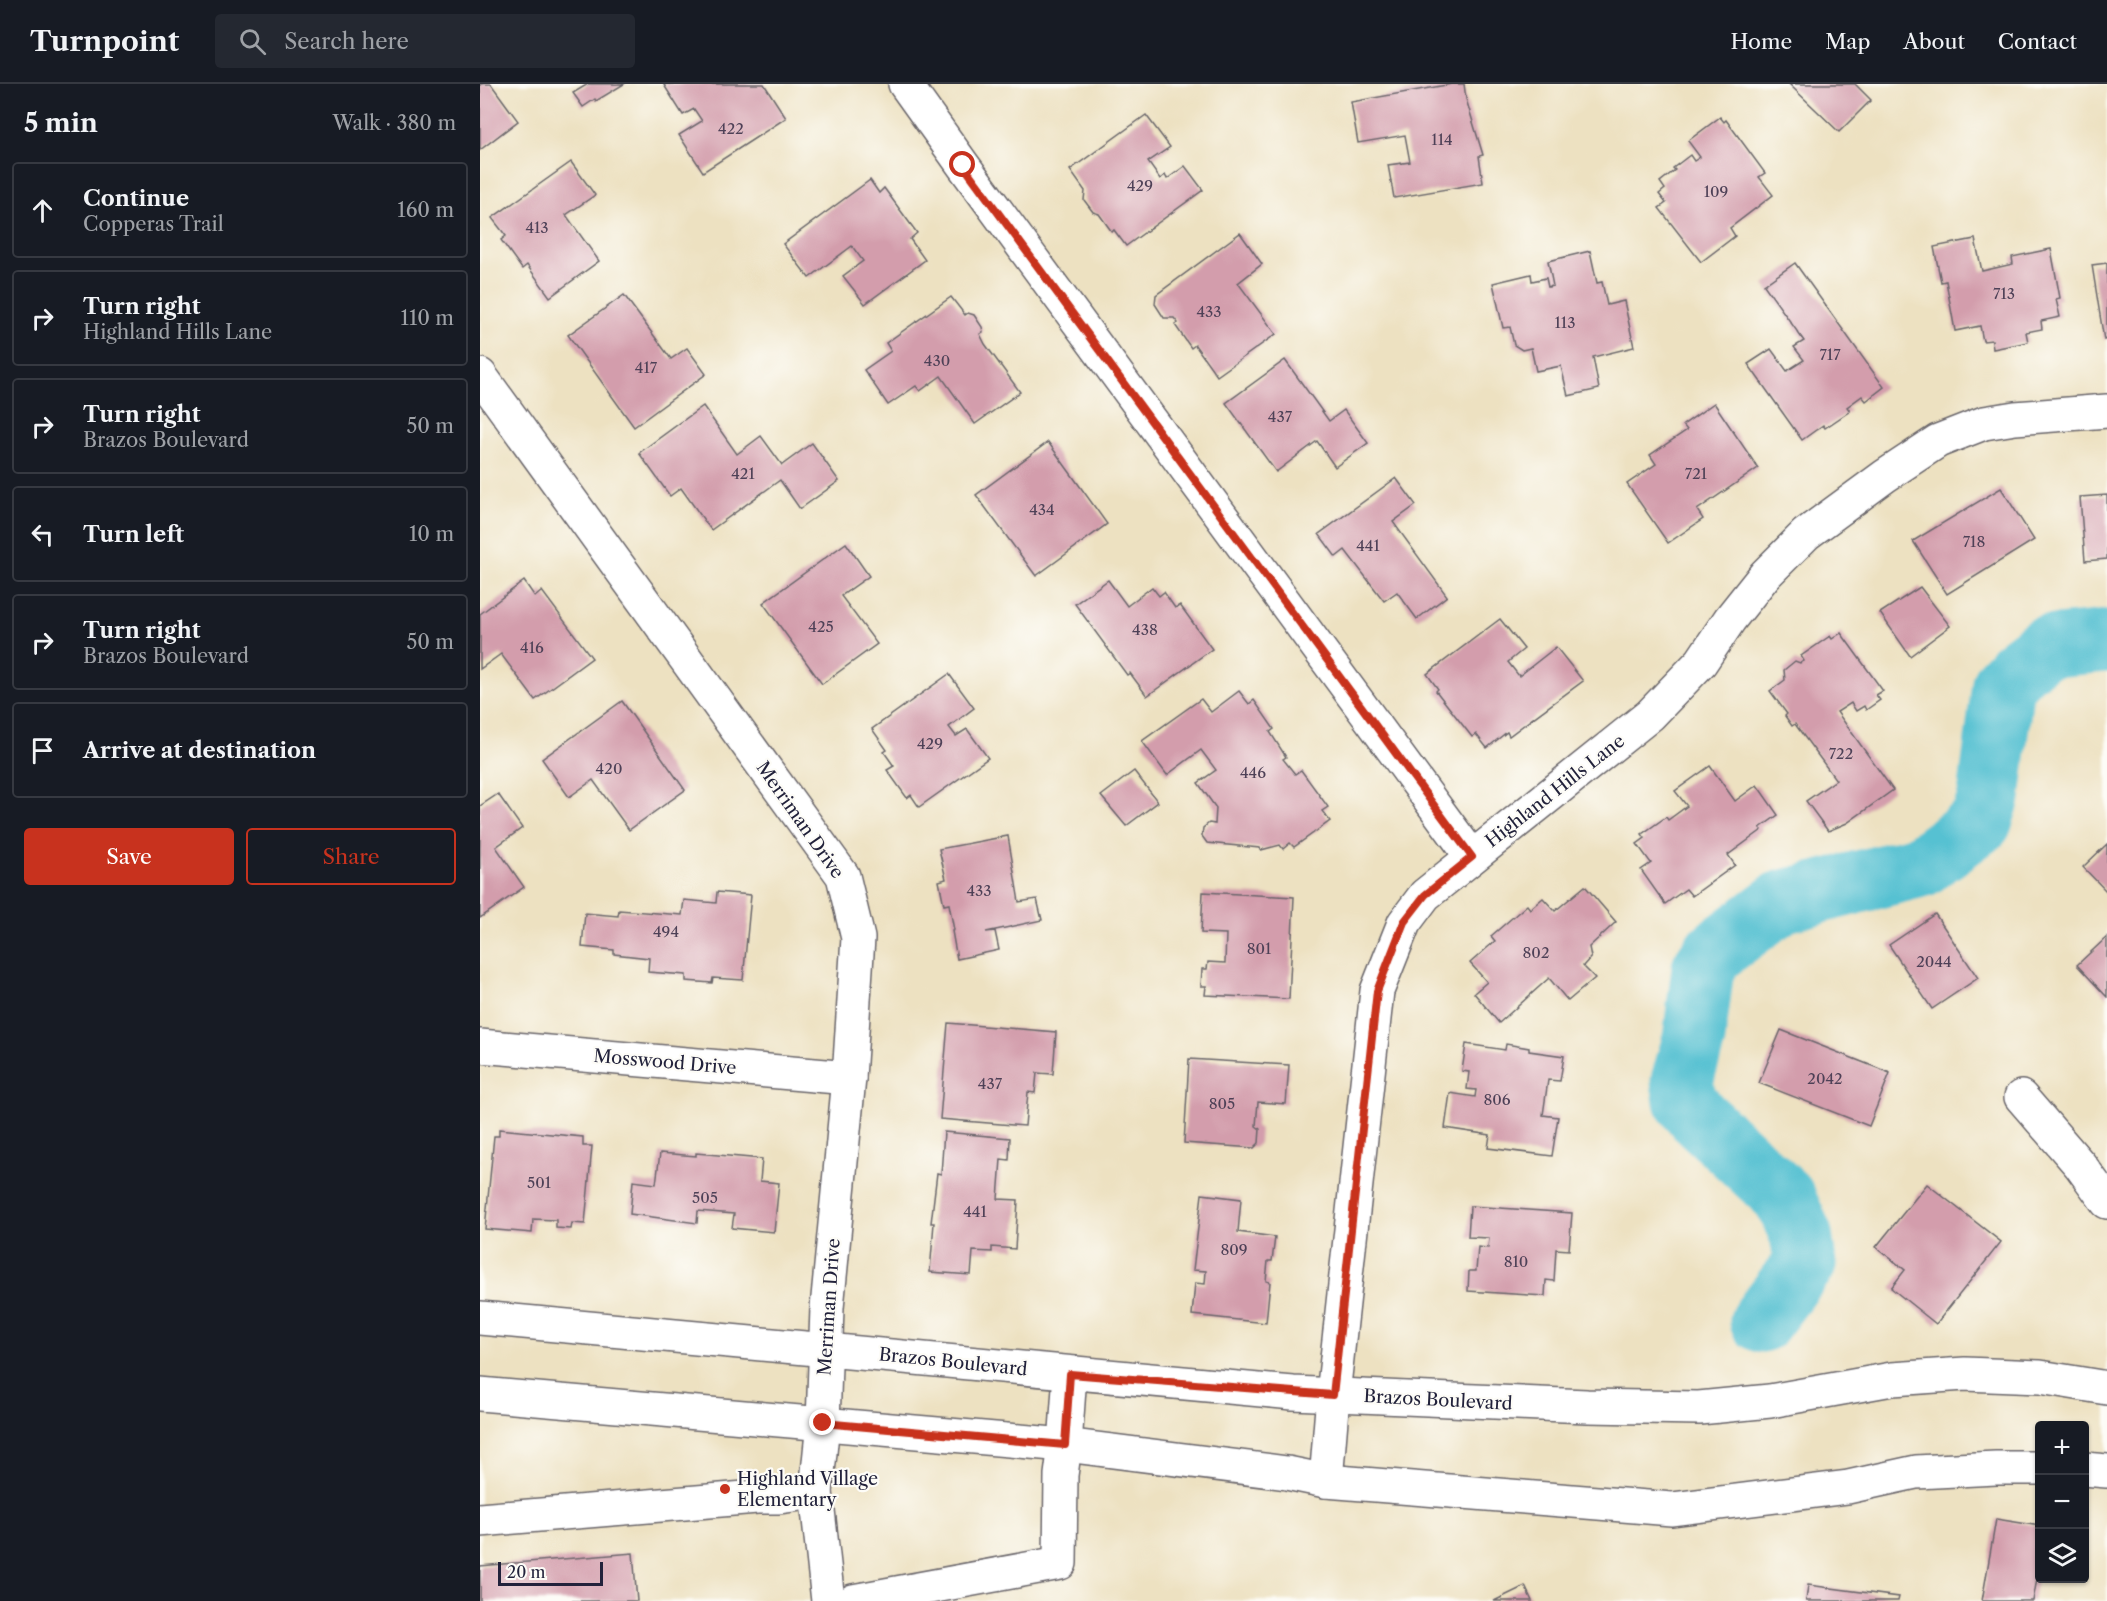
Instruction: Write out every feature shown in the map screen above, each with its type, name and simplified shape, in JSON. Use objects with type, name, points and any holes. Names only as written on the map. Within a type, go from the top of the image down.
[{"type":"street","points":[[905,84],[1472,857]]},
{"type":"street","name":"Merriman Drive","points":[[480,375],[843,876],[858,938],[849,1078],[825,1349],[823,1423],[816,1492],[828,1601]]},
{"type":"street","name":"Highland Hills Lane","points":[[1326,1481],[1333,1395],[1377,991],[1404,922],[1425,895],[1650,715],[1701,662],[1730,619],[1766,575],[1806,534],[1885,476],[1938,441],[1984,423],[2015,418],[2107,411]]},
{"type":"street","name":"Mosswood Drive","points":[[480,1046],[849,1078]]},
{"type":"street","points":[[2021,1097],[2080,1164],[2107,1202]]},
{"type":"street","name":"Brazos Boulevard","points":[[480,1318],[1070,1374],[1333,1395],[1587,1406],[1699,1408],[1770,1401],[1892,1379],[1965,1374],[2040,1377],[2107,1388]]},
{"type":"street","points":[[853,1601],[1060,1563],[1061,1475],[1070,1374]]},
{"type":"street","points":[[480,1394],[1065,1445],[1287,1473],[1326,1481],[1672,1509],[1848,1487],[1916,1472],[2035,1468]]},
{"type":"street","points":[[2089,1469],[2107,1471]]},
{"type":"street","points":[[480,1520],[779,1497],[816,1492]]},
{"type":"building","points":[[480,84],[491,84],[518,121],[480,150]]},
{"type":"building","points":[[588,84],[624,84],[583,107],[573,93]]},
{"type":"building","points":[[764,84],[786,118],[703,172],[679,135],[702,121],[694,109],[683,115],[664,85]]},
{"type":"building","points":[[1452,84],[1464,84],[1466,99],[1483,155],[1479,156],[1483,183],[1394,198],[1388,165],[1410,162],[1405,135],[1358,143],[1351,102]]},
{"type":"building","points":[[1789,84],[1855,84],[1871,100],[1839,132]]},
{"type":"building","points":[[1146,115],[1170,147],[1148,162],[1160,179],[1165,175],[1167,179],[1185,166],[1203,190],[1126,246],[1114,230],[1112,232],[1099,214],[1093,212],[1084,200],[1085,191],[1070,170]]},
{"type":"building","points":[[1720,117],[1724,122],[1726,120],[1765,173],[1759,177],[1773,195],[1730,228],[1735,236],[1701,262],[1659,208],[1666,203],[1659,194],[1665,189],[1660,182],[1690,155],[1694,161],[1700,157],[1688,141]]},
{"type":"building","points":[[571,162],[595,195],[566,215],[599,261],[550,297],[527,265],[522,269],[501,240],[506,236],[492,218]]},
{"type":"building","points":[[870,180],[879,193],[884,188],[917,233],[910,239],[925,260],[865,304],[843,276],[863,261],[852,246],[809,278],[783,244]]},
{"type":"building","points":[[1240,233],[1262,264],[1238,283],[1276,334],[1217,376],[1195,345],[1191,348],[1175,325],[1178,323],[1174,318],[1164,318],[1155,304],[1156,295]]},
{"type":"building","points":[[1975,239],[1982,271],[2013,264],[2012,257],[2051,249],[2060,298],[2056,299],[2060,317],[2041,321],[2042,329],[2026,332],[2028,342],[1993,349],[1992,340],[1983,341],[1980,326],[1955,331],[1946,281],[1941,282],[1934,247]]},
{"type":"building","points":[[1590,251],[1597,283],[1602,282],[1607,305],[1624,301],[1634,347],[1593,357],[1599,389],[1568,396],[1561,366],[1536,371],[1531,348],[1522,350],[1514,345],[1510,327],[1503,328],[1493,283],[1531,274],[1532,281],[1546,278],[1548,287],[1553,286],[1548,261]]},
{"type":"building","points":[[1795,263],[1884,387],[1866,401],[1862,396],[1847,407],[1850,411],[1825,428],[1823,425],[1802,440],[1748,364],[1771,349],[1787,371],[1804,360],[1794,347],[1804,341],[1764,285]]},
{"type":"building","points":[[2107,263],[2107,339],[2104,340],[2092,265]]},
{"type":"building","points":[[624,295],[671,359],[687,348],[706,374],[634,427],[568,335]]},
{"type":"building","points":[[951,297],[965,315],[968,313],[974,315],[982,327],[983,332],[980,334],[985,344],[1020,392],[975,424],[941,376],[920,391],[916,386],[888,405],[864,370],[891,351],[886,343]]},
{"type":"building","points":[[1285,360],[1329,421],[1344,410],[1368,443],[1335,467],[1317,441],[1276,472],[1226,403]]},
{"type":"building","points":[[1714,403],[1758,468],[1697,510],[1703,519],[1668,543],[1627,484],[1656,464],[1650,455],[1687,430],[1683,425]]},
{"type":"building","points":[[703,406],[737,454],[761,436],[782,465],[812,443],[839,481],[800,509],[780,480],[711,530],[681,488],[670,496],[639,453]]},
{"type":"building","points":[[1048,442],[1107,524],[1036,576],[976,495]]},
{"type":"building","points":[[1396,478],[1416,505],[1393,522],[1447,596],[1417,619],[1397,592],[1384,601],[1345,550],[1336,557],[1319,534]]},
{"type":"building","points":[[2001,488],[2034,540],[1947,594],[1913,541]]},
{"type":"building","points":[[2107,495],[2107,559],[2085,561],[2080,497]]},
{"type":"building","points":[[846,543],[869,576],[841,596],[877,644],[822,684],[763,603]]},
{"type":"building","points":[[1108,580],[1127,606],[1152,587],[1159,596],[1164,592],[1175,608],[1180,605],[1212,649],[1147,696],[1130,673],[1127,675],[1075,604]]},
{"type":"building","points":[[524,581],[535,597],[542,591],[592,658],[535,700],[501,654],[480,669],[480,614]]},
{"type":"building","points":[[1920,587],[1950,626],[1910,656],[1880,613]]},
{"type":"building","points":[[1500,619],[1524,649],[1508,662],[1519,676],[1556,647],[1583,681],[1509,736],[1507,732],[1487,748],[1476,734],[1472,737],[1436,691],[1438,689],[1427,674]]},
{"type":"building","points":[[1841,633],[1883,691],[1876,695],[1880,700],[1866,710],[1864,706],[1856,711],[1851,703],[1837,712],[1893,790],[1847,823],[1828,831],[1806,801],[1836,780],[1795,724],[1792,726],[1785,716],[1787,714],[1770,691],[1785,680],[1784,670],[1795,661],[1800,663],[1804,661],[1801,656],[1830,636],[1832,639]]},
{"type":"building","points":[[949,674],[974,708],[949,727],[956,736],[967,729],[988,758],[919,807],[911,795],[907,798],[887,770],[894,766],[884,752],[887,750],[872,729]]},
{"type":"building","points":[[1239,691],[1249,704],[1254,700],[1274,729],[1270,732],[1286,757],[1283,759],[1295,774],[1301,770],[1328,807],[1322,811],[1330,821],[1294,847],[1290,843],[1283,849],[1280,845],[1261,850],[1260,848],[1207,843],[1202,836],[1203,828],[1209,823],[1215,824],[1216,808],[1198,783],[1216,770],[1201,750],[1167,775],[1142,741],[1201,699],[1211,712]]},
{"type":"building","points":[[622,701],[685,790],[629,830],[593,780],[569,797],[542,759]]},
{"type":"building","points":[[1710,766],[1735,801],[1757,785],[1778,815],[1728,855],[1735,865],[1692,896],[1686,889],[1665,904],[1641,870],[1651,863],[1637,844],[1645,838],[1642,834],[1666,817],[1668,820],[1687,806],[1675,791]]},
{"type":"building","points":[[1134,771],[1158,802],[1126,826],[1101,796]]},
{"type":"building","points":[[498,794],[522,828],[496,847],[524,887],[480,918],[480,806]]},
{"type":"building","points":[[1008,836],[1019,902],[1037,899],[1042,920],[986,932],[995,931],[999,950],[957,959],[949,904],[944,905],[939,881],[946,879],[939,849]]},
{"type":"building","points":[[2107,844],[2107,892],[2083,867]]},
{"type":"building","points":[[1585,886],[1616,922],[1589,947],[1591,957],[1583,966],[1595,978],[1568,1001],[1549,978],[1499,1023],[1474,993],[1487,982],[1470,963],[1495,941],[1491,936],[1527,905],[1530,909],[1543,898],[1555,911]]},
{"type":"building","points":[[717,892],[751,895],[743,980],[713,978],[712,983],[686,981],[686,975],[648,972],[649,958],[614,954],[614,950],[582,947],[585,913],[618,916],[619,910],[682,915],[684,900],[716,903]]},
{"type":"building","points":[[1203,892],[1294,897],[1289,999],[1205,995],[1206,986],[1201,986],[1202,969],[1207,969],[1208,962],[1225,963],[1226,934],[1201,933]]},
{"type":"building","points":[[1935,914],[1978,978],[1932,1009],[1889,945]]},
{"type":"building","points":[[2107,937],[2107,997],[2077,965]]},
{"type":"building","points":[[948,1023],[1056,1032],[1053,1074],[1037,1073],[1035,1093],[1028,1092],[1025,1126],[940,1119]]},
{"type":"building","points":[[1781,1030],[1890,1073],[1869,1126],[1759,1083]]},
{"type":"building","points":[[1466,1044],[1505,1050],[1506,1044],[1529,1048],[1529,1051],[1564,1056],[1560,1081],[1548,1080],[1543,1115],[1558,1117],[1552,1156],[1488,1148],[1490,1135],[1445,1128],[1450,1093],[1475,1097],[1476,1090],[1467,1089],[1469,1072],[1462,1071]]},
{"type":"building","points":[[1189,1059],[1289,1065],[1286,1104],[1258,1102],[1256,1126],[1260,1129],[1259,1143],[1254,1148],[1184,1143]]},
{"type":"building","points":[[499,1129],[583,1137],[583,1146],[592,1146],[585,1224],[572,1223],[571,1229],[556,1228],[556,1220],[533,1219],[532,1233],[485,1229],[494,1136],[499,1136]]},
{"type":"building","points":[[944,1132],[1010,1138],[1009,1160],[1001,1159],[998,1199],[1018,1200],[1015,1249],[992,1247],[992,1252],[973,1251],[971,1275],[930,1272],[934,1223],[931,1223],[937,1173],[941,1174]]},
{"type":"building","points":[[660,1153],[696,1156],[696,1153],[762,1159],[760,1181],[779,1183],[774,1232],[732,1228],[734,1214],[698,1211],[697,1223],[630,1214],[633,1181],[656,1184]]},
{"type":"building","points":[[1927,1184],[2001,1242],[1936,1324],[1891,1288],[1905,1270],[1876,1247]]},
{"type":"building","points":[[1202,1194],[1241,1199],[1238,1232],[1275,1237],[1272,1261],[1268,1261],[1266,1281],[1270,1282],[1266,1323],[1192,1315],[1195,1283],[1205,1284],[1206,1271],[1193,1270]]},
{"type":"building","points":[[1470,1206],[1572,1213],[1569,1250],[1556,1249],[1554,1281],[1546,1280],[1545,1296],[1468,1291],[1469,1271],[1476,1271],[1478,1247],[1488,1248],[1489,1238],[1468,1237]]},
{"type":"building","points":[[1996,1519],[2035,1525],[2036,1583],[2033,1601],[1982,1601]]},
{"type":"building","points":[[633,1553],[637,1601],[480,1601],[480,1566]]},
{"type":"building","points":[[1808,1585],[1899,1597],[1898,1601],[1806,1601]]},
{"type":"building","points":[[1525,1586],[1532,1601],[1494,1601]]},
{"type":"waterway","points":[[1761,1321],[1805,1263],[1801,1235],[1784,1197],[1697,1116],[1685,1100],[1682,1081],[1694,1039],[1703,968],[1713,953],[1781,902],[1921,866],[1981,822],[1989,797],[2003,684],[2020,666],[2045,647],[2107,641]]},
{"type":"place","name":"Highland Village Elementary","points":[[725,1489]]},
{"type":"route","points":[[823,1423],[1065,1445],[1070,1374],[1333,1395],[1377,991],[1404,922],[1425,895],[1472,857],[963,165]]}]
